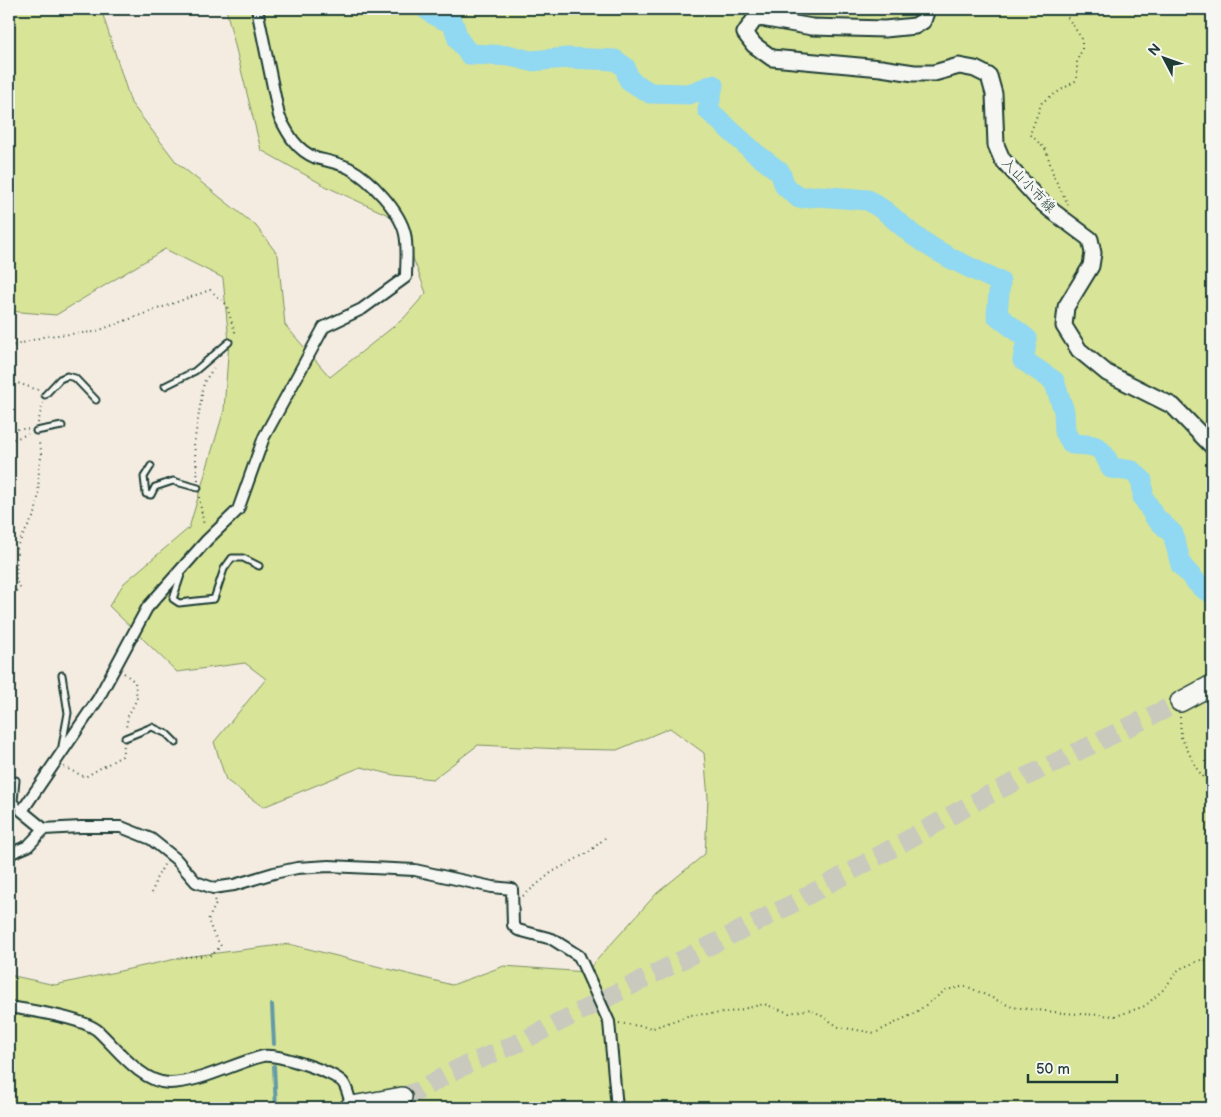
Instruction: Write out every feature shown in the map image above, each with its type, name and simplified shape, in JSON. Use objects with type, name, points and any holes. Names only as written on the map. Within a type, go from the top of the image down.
[{"type":"highway","points":[[1180,702],[1212,684]]},
{"type":"highway","points":[[350,1107],[402,1097]]},
{"type":"main road","name":"入山小市線","points":[[927,9],[924,21],[915,26],[885,29],[812,27],[761,18],[754,20],[745,33],[754,45],[772,58],[881,68],[914,73],[934,73],[959,66],[975,69],[989,76],[994,94],[996,145],[1002,159],[1037,198],[1090,239],[1093,253],[1091,266],[1066,307],[1064,326],[1079,350],[1108,373],[1173,406],[1212,446]]},
{"type":"street","points":[[44,830],[22,811],[98,699],[147,608],[207,540],[238,510],[264,437],[324,328],[362,309],[406,276],[405,234],[401,224],[382,195],[349,168],[304,152],[294,144],[287,132],[279,116],[257,9]]},
{"type":"street","points":[[9,854],[28,846],[44,830],[81,827],[121,827],[151,839],[180,864],[196,882],[213,888],[234,885],[297,868],[328,866],[416,870],[492,887],[512,889],[513,925],[518,930],[552,939],[579,956],[610,1022],[616,1108]]},
{"type":"street","points":[[9,1007],[66,1018],[94,1028],[145,1077],[167,1083],[199,1079],[266,1055],[312,1065],[344,1083],[350,1107]]},
{"type":"lane","points":[[165,386],[195,371],[229,342]]},
{"type":"lane","points":[[44,395],[60,379],[67,376],[75,378],[96,400]]},
{"type":"lane","points":[[36,431],[62,426]]},
{"type":"lane","points":[[151,466],[144,477],[146,494],[151,496],[155,487],[173,481],[198,488]]},
{"type":"lane","points":[[185,565],[173,599],[179,603],[214,599],[224,570],[232,558],[243,558],[258,566]]},
{"type":"lane","points":[[61,752],[68,713],[62,676]]},
{"type":"lane","points":[[125,738],[152,728],[167,734],[176,743]]},
{"type":"lane","points":[[16,780],[14,801],[22,811]]},
{"type":"path","points":[[887,9],[890,12],[910,12],[912,9]]},
{"type":"path","points":[[1062,9],[1082,39],[1082,50],[1077,60],[1077,80],[1042,102],[1030,134],[1046,150],[1054,177],[1074,215],[1075,226]]},
{"type":"path","points":[[9,347],[46,336],[94,332],[210,290],[226,304],[235,332],[229,342]]},
{"type":"path","points":[[207,540],[200,506],[194,444],[204,382],[216,363]]},
{"type":"path","points":[[9,380],[41,391],[44,395],[36,431],[42,453],[39,467],[38,500],[35,514],[17,546],[16,581],[20,587],[9,598]]},
{"type":"path","points":[[9,425],[13,429],[36,431]]},
{"type":"path","points":[[9,441],[36,431]]},
{"type":"path","points":[[61,752],[64,768],[85,777],[122,756],[128,716],[137,699],[135,682],[128,675],[115,668]]},
{"type":"path","points":[[1180,702],[1180,737],[1197,769],[1212,788]]},
{"type":"path","points":[[513,903],[552,872],[589,852],[606,837]]},
{"type":"path","points":[[152,893],[156,879],[166,861],[180,864]]},
{"type":"path","points":[[185,957],[212,955],[221,946],[212,933],[208,920],[216,904],[213,888]]},
{"type":"path","points":[[610,1022],[653,1028],[690,1015],[726,1013],[764,1004],[789,1013],[811,1009],[840,1027],[875,1034],[915,1013],[946,990],[966,986],[1012,1007],[1063,1013],[1116,1016],[1145,1006],[1164,989],[1179,969],[1201,960],[1212,961]]},
{"type":"green space","points":[[9,9],[101,9],[131,103],[177,163],[256,226],[278,255],[285,325],[330,377],[403,319],[426,293],[399,220],[327,187],[261,150],[226,9],[1212,9],[1212,1108],[9,1108],[9,975],[55,985],[185,957],[289,944],[452,985],[504,966],[586,972],[657,893],[705,854],[708,798],[704,753],[670,728],[617,750],[478,745],[433,779],[394,775],[361,767],[263,807],[226,780],[214,742],[266,679],[245,663],[177,672],[109,606],[124,583],[189,528],[224,410],[229,342],[223,278],[165,249],[56,315],[9,311]]},
{"type":"waterway","points":[[426,9],[438,17],[453,23],[458,39],[469,54],[512,56],[530,61],[568,58],[615,60],[625,67],[629,80],[650,93],[689,94],[713,85],[708,110],[755,153],[780,172],[785,186],[799,198],[818,196],[868,200],[934,249],[1000,282],[997,315],[1027,339],[1023,360],[1054,381],[1064,411],[1065,432],[1072,444],[1097,447],[1104,454],[1111,468],[1132,471],[1142,480],[1143,497],[1155,517],[1173,534],[1181,565],[1201,587],[1212,594]]},
{"type":"waterway","points":[[272,1005],[274,1044]]},
{"type":"waterway","points":[[274,1066],[276,1108]]},
{"type":"tunnel","points":[[402,1097],[418,1091],[457,1069],[518,1043],[796,902],[984,797],[1180,702]]}]
